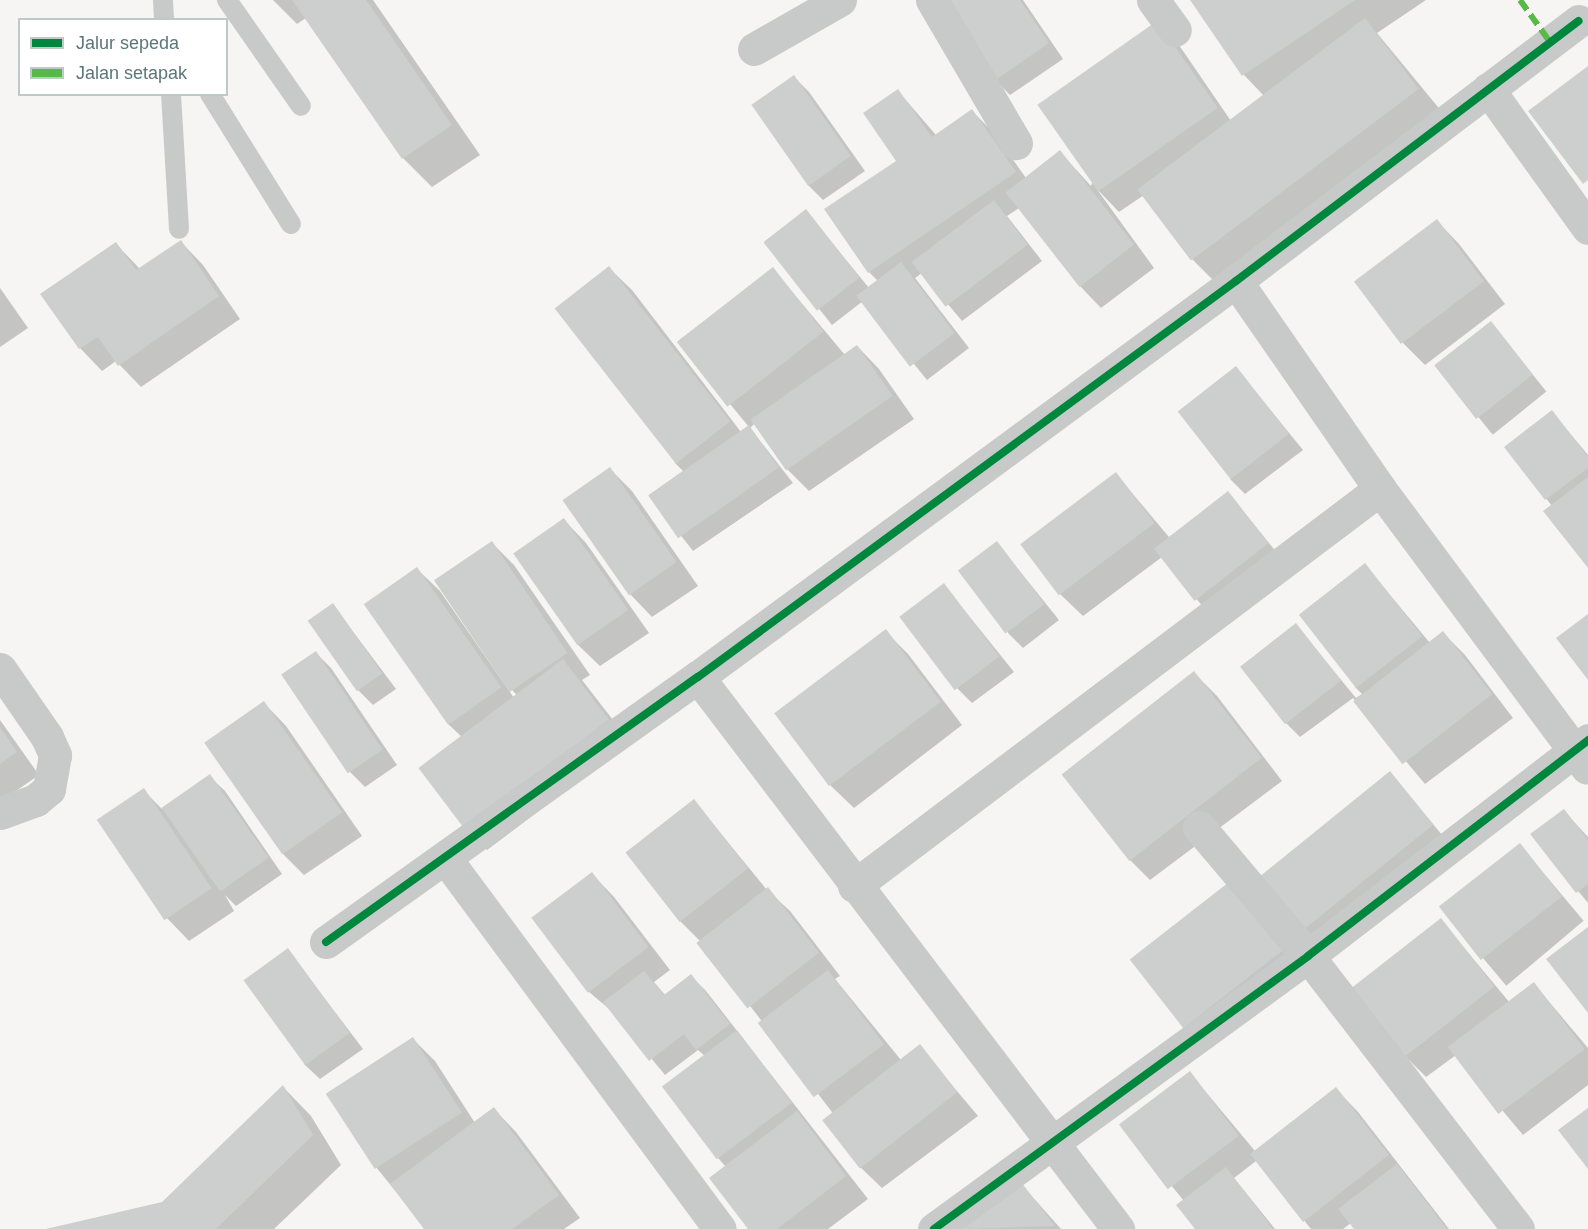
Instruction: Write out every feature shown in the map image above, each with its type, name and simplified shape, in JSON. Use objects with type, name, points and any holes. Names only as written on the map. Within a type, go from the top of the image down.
[{"type":"street","points":[[754,50],[840,0]]},
{"type":"street","points":[[932,0],[1016,143]]},
{"type":"street","points":[[1153,0],[1175,30]]},
{"type":"street","points":[[326,942],[446,860],[698,677],[1236,281],[1578,21]]},
{"type":"street","points":[[1488,89],[1588,228]]},
{"type":"street","points":[[934,1229],[1584,754],[1380,489],[1236,281]]},
{"type":"street","points":[[854,886],[1380,489]]},
{"type":"street","points":[[0,669],[47,737],[55,754],[49,789],[36,800],[0,813]]},
{"type":"street","points":[[698,677],[854,886],[1118,1229]]},
{"type":"street","points":[[1199,827],[1308,956],[1518,1229]]},
{"type":"street","points":[[446,860],[720,1229]]},
{"type":"lane","points":[[163,0],[164,18]]},
{"type":"lane","points":[[227,0],[301,106]]},
{"type":"lane","points":[[171,96],[179,229]]},
{"type":"lane","points":[[211,96],[291,224]]},
{"type":"building","points":[[292,0],[366,0],[452,125],[402,159]]},
{"type":"building","points":[[938,0],[1020,0],[1049,43],[994,81]]},
{"type":"building","points":[[1190,0],[1355,0],[1242,76]]},
{"type":"building","points":[[1365,18],[1419,89],[1191,261],[1137,190]]},
{"type":"building","points":[[1157,21],[1218,108],[1098,192],[1037,105]]},
{"type":"building","points":[[1588,66],[1588,180],[1583,184],[1528,111]]},
{"type":"building","points":[[794,75],[851,156],[808,186],[751,105]]},
{"type":"building","points":[[898,89],[932,137],[972,109],[1016,172],[868,273],[824,209],[896,161],[863,113]]},
{"type":"building","points":[[1060,150],[1134,245],[1080,287],[1006,192]]},
{"type":"building","points":[[994,200],[1028,245],[945,307],[912,262]]},
{"type":"building","points":[[806,209],[860,278],[817,311],[763,242]]},
{"type":"building","points":[[1437,219],[1484,281],[1401,344],[1354,282]]},
{"type":"building","points":[[181,240],[219,296],[118,366],[98,337],[79,349],[40,294],[116,242],[136,270]]},
{"type":"building","points":[[901,262],[955,333],[910,367],[856,296]]},
{"type":"building","points":[[609,266],[730,421],[676,464],[555,308]]},
{"type":"building","points":[[773,267],[823,332],[727,407],[677,342]]},
{"type":"building","points":[[1491,321],[1533,375],[1476,419],[1434,365]]},
{"type":"building","points":[[857,345],[893,396],[786,470],[751,420]]},
{"type":"building","points":[[1236,366],[1289,434],[1231,479],[1178,412]]},
{"type":"building","points":[[1552,410],[1588,457],[1588,468],[1545,500],[1504,447]]},
{"type":"building","points":[[749,425],[779,468],[678,538],[648,496]]},
{"type":"building","points":[[610,467],[677,562],[629,595],[562,500]]},
{"type":"building","points":[[1116,472],[1155,523],[1059,595],[1020,544]]},
{"type":"building","points":[[1588,477],[1588,568],[1543,511]]},
{"type":"building","points":[[1228,491],[1269,543],[1195,601],[1154,549]]},
{"type":"building","points":[[564,518],[628,610],[577,645],[513,554]]},
{"type":"building","points":[[492,541],[567,653],[509,692],[434,580]]},
{"type":"building","points":[[997,541],[1045,604],[1005,634],[958,570]]},
{"type":"building","points":[[1365,563],[1422,636],[1356,688],[1299,615]]},
{"type":"building","points":[[417,567],[501,687],[448,725],[364,604]]},
{"type":"building","points":[[944,583],[999,656],[955,690],[899,617]]},
{"type":"building","points":[[333,603],[382,673],[357,691],[308,621]]},
{"type":"building","points":[[1588,614],[1588,680],[1556,638]]},
{"type":"building","points":[[1296,623],[1341,681],[1285,724],[1240,667]]},
{"type":"building","points":[[886,629],[941,702],[829,786],[774,713]]},
{"type":"building","points":[[1443,631],[1492,694],[1402,764],[1353,701]]},
{"type":"building","points":[[316,651],[383,750],[348,773],[281,674]]},
{"type":"building","points":[[563,659],[609,720],[464,829],[418,768]]},
{"type":"building","points":[[1194,671],[1262,758],[1129,861],[1062,774]]},
{"type":"building","points":[[264,701],[342,812],[282,854],[204,743]]},
{"type":"building","points":[[0,727],[17,752],[0,764]]},
{"type":"building","points":[[1390,771],[1433,825],[1303,930],[1259,877]]},
{"type":"building","points":[[210,774],[269,858],[220,891],[162,808]]},
{"type":"building","points":[[144,788],[212,888],[164,920],[97,820]]},
{"type":"building","points":[[694,799],[748,868],[680,922],[625,853]]},
{"type":"building","points":[[1564,809],[1588,840],[1588,884],[1576,893],[1530,834]]},
{"type":"building","points":[[1520,843],[1562,897],[1481,960],[1439,906]]},
{"type":"building","points":[[592,872],[649,947],[588,993],[531,918]]},
{"type":"building","points":[[1229,882],[1283,951],[1183,1028],[1130,960]]},
{"type":"building","points":[[768,887],[819,952],[747,1008],[696,943]]},
{"type":"building","points":[[1441,918],[1495,987],[1405,1057],[1351,988]]},
{"type":"building","points":[[1588,927],[1588,1013],[1546,959]]},
{"type":"building","points":[[288,948],[350,1033],[305,1065],[244,980]]},
{"type":"building","points":[[828,970],[884,1044],[814,1097],[758,1023]]},
{"type":"building","points":[[644,971],[664,995],[691,974],[730,1024],[696,1050],[684,1034],[649,1061],[603,1002]]},
{"type":"building","points":[[1534,982],[1585,1049],[1498,1114],[1448,1047]]},
{"type":"building","points":[[737,1030],[792,1103],[717,1159],[662,1087]]},
{"type":"building","points":[[413,1037],[462,1112],[375,1169],[326,1094]]},
{"type":"building","points":[[920,1044],[958,1092],[860,1168],[822,1120]]},
{"type":"building","points":[[1190,1071],[1239,1136],[1168,1189],[1119,1125]]},
{"type":"building","points":[[283,1085],[313,1135],[216,1229],[46,1229],[162,1202]]},
{"type":"building","points":[[1336,1087],[1389,1155],[1303,1222],[1250,1154]]},
{"type":"building","points":[[494,1107],[559,1195],[512,1229],[424,1229],[390,1184]]},
{"type":"building","points":[[1588,1108],[1588,1169],[1558,1130]]},
{"type":"building","points":[[797,1111],[846,1176],[777,1229],[748,1229],[709,1178]]},
{"type":"building","points":[[1397,1164],[1447,1229],[1354,1229],[1338,1209]]},
{"type":"building","points":[[1226,1167],[1273,1229],[1195,1229],[1176,1205]]},
{"type":"building","points":[[1021,1182],[1055,1226],[959,1229]]},
{"type":"marked path","points":[[1520,0],[1550,42]]},
{"type":"cycle path","points":[[326,942],[698,677],[1236,281],[1578,21]]},
{"type":"cycle path","points":[[934,1229],[1308,956],[1588,740]]}]
